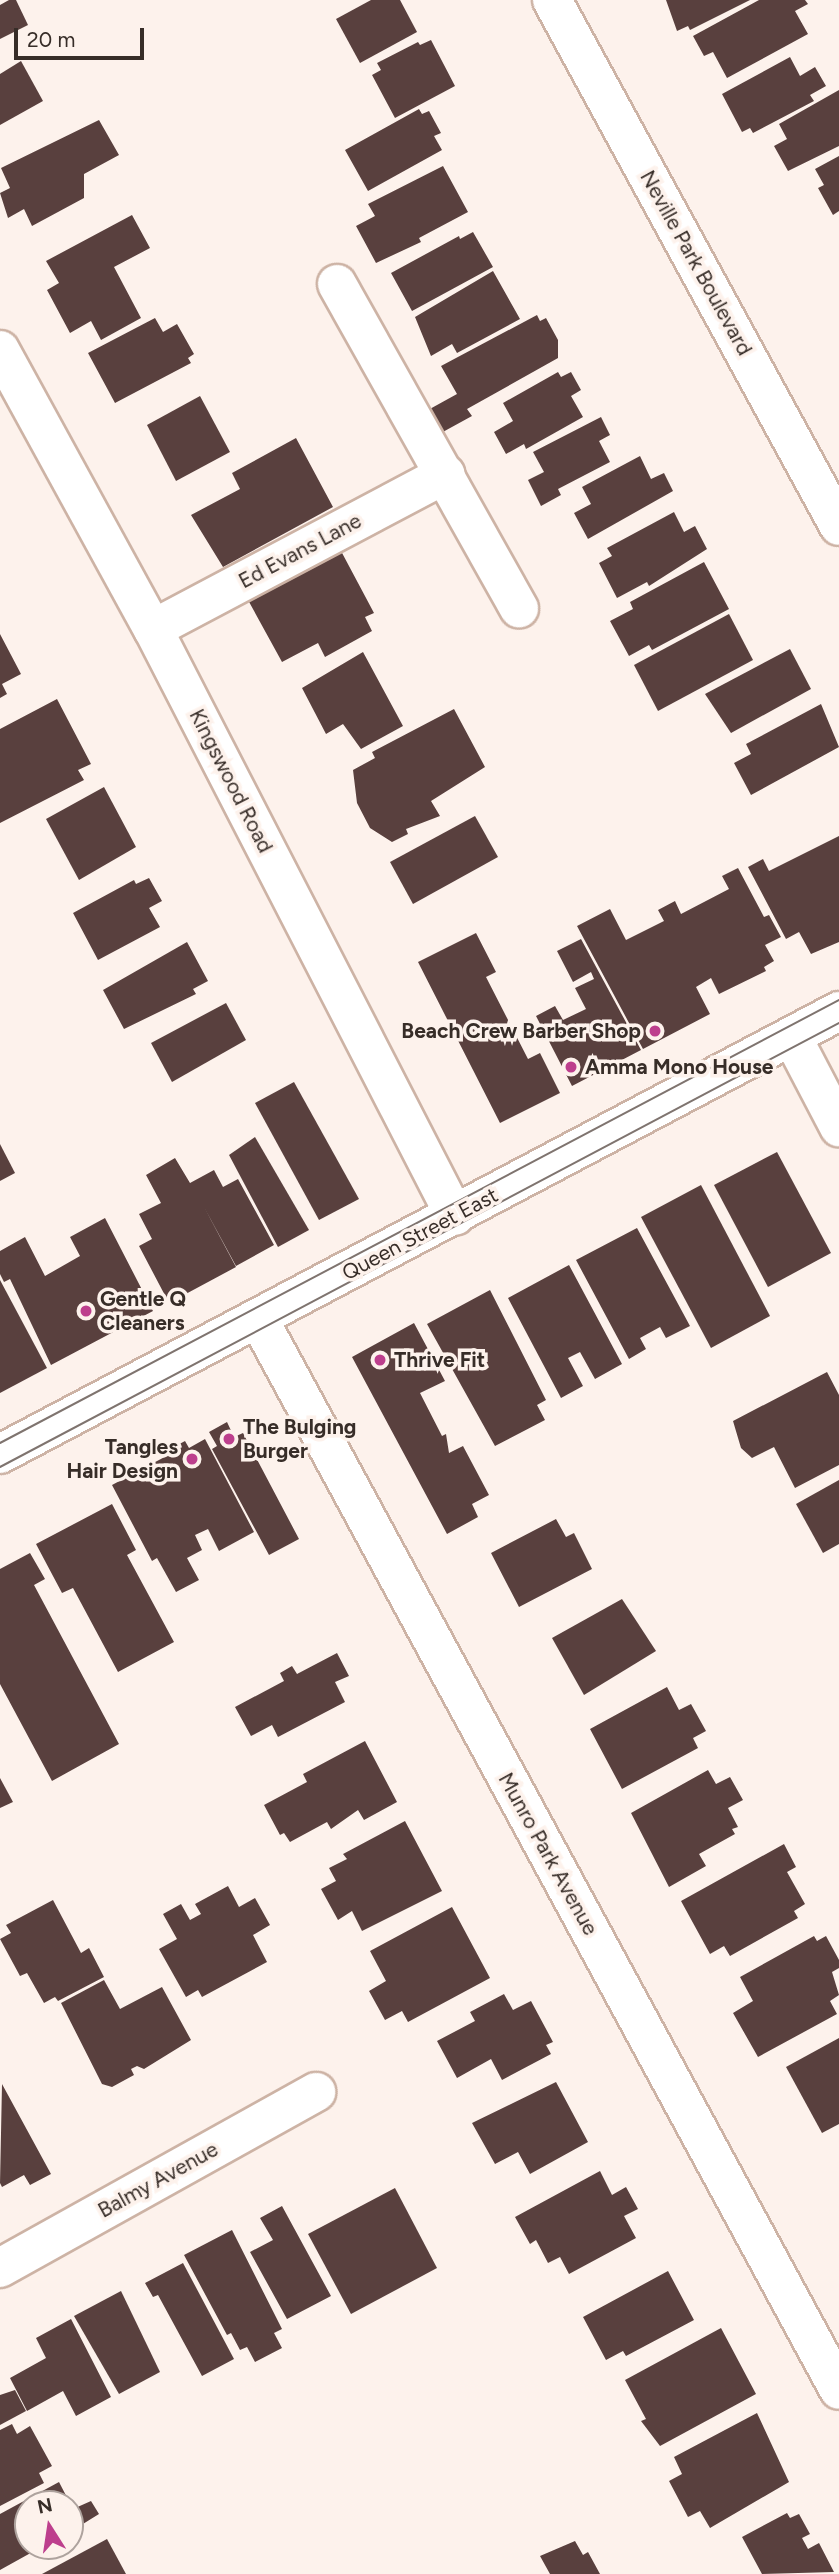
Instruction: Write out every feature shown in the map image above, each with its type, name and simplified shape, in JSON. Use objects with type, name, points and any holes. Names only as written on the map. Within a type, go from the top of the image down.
[{"type":"street","name":"Neville Park Boulevard","points":[[552,0],[839,526]]},
{"type":"street","points":[[337,284],[519,608]]},
{"type":"street","name":"Kingswood Road","points":[[0,350],[153,629],[455,1216]]},
{"type":"street","name":"Ed Evans Lane","points":[[153,629],[446,474]]},
{"type":"street","name":"Queen Street East","points":[[0,1454],[839,1011]]},
{"type":"street","points":[[792,1037],[839,1127]]},
{"type":"street","name":"Munro Park Avenue","points":[[258,1318],[839,2390]]},
{"type":"street","name":"Balmy Avenue","points":[[0,2268],[316,2092]]},
{"type":"building","points":[[16,0],[28,25],[0,39],[0,5]]},
{"type":"building","points":[[371,0],[400,0],[417,32],[360,63],[336,19]]},
{"type":"building","points":[[666,0],[750,0],[690,30],[688,26],[677,31]]},
{"type":"building","points":[[759,0],[805,0],[808,4],[795,11],[808,34],[727,78],[713,52],[704,56],[693,36]]},
{"type":"building","points":[[431,40],[455,86],[395,118],[372,75],[381,70],[377,63],[418,42],[420,45]]},
{"type":"building","points":[[790,57],[800,76],[815,67],[826,86],[810,95],[814,101],[753,133],[750,128],[742,132],[722,94]]},
{"type":"building","points":[[21,61],[43,101],[0,125],[0,74]]},
{"type":"building","points":[[839,90],[839,146],[788,171],[774,146],[787,139],[779,124]]},
{"type":"building","points":[[419,109],[422,114],[429,111],[441,133],[434,136],[442,150],[368,191],[345,150]]},
{"type":"building","points":[[99,120],[119,155],[84,174],[84,198],[32,226],[24,209],[8,218],[0,193],[10,188],[1,168]]},
{"type":"building","points":[[839,156],[839,211],[833,215],[818,188],[824,185],[815,169]]},
{"type":"building","points":[[443,166],[468,212],[419,238],[421,242],[376,263],[356,226],[375,216],[368,204]]},
{"type":"building","points":[[132,215],[150,248],[114,267],[141,318],[101,340],[91,321],[70,333],[47,290],[59,283],[46,261]]},
{"type":"building","points":[[473,232],[493,267],[412,311],[391,273],[459,236],[460,239]]},
{"type":"building","points":[[493,271],[520,319],[457,353],[452,344],[431,356],[415,317]]},
{"type":"building","points":[[537,315],[540,321],[546,318],[558,340],[558,358],[467,409],[472,416],[441,433],[428,410],[457,394],[441,366]]},
{"type":"building","points":[[155,318],[163,332],[177,324],[194,354],[188,358],[191,363],[115,403],[88,353]]},
{"type":"building","points":[[558,372],[561,377],[571,372],[581,390],[571,396],[583,417],[526,449],[524,444],[506,454],[494,432],[513,421],[503,403]]},
{"type":"building","points":[[200,396],[230,452],[176,481],[147,425]]},
{"type":"building","points":[[601,417],[610,435],[599,441],[610,462],[558,489],[561,495],[541,506],[528,480],[544,472],[533,452]]},
{"type":"building","points":[[296,438],[333,507],[223,567],[191,515],[240,489],[232,473]]},
{"type":"building","points":[[640,456],[651,479],[664,473],[673,491],[588,539],[574,513],[591,504],[582,487]]},
{"type":"building","points":[[674,512],[684,532],[695,526],[707,549],[649,586],[647,582],[617,598],[599,563],[612,556],[607,548]]},
{"type":"building","points":[[341,551],[374,613],[365,617],[372,631],[325,657],[318,643],[282,662],[248,600]]},
{"type":"building","points":[[704,562],[729,609],[652,650],[649,645],[629,656],[610,621],[633,609],[630,602]]},
{"type":"building","points":[[729,614],[753,660],[658,711],[634,665]]},
{"type":"building","points":[[0,634],[21,674],[2,684],[7,694],[0,698]]},
{"type":"building","points":[[790,649],[811,689],[731,733],[705,694]]},
{"type":"building","points":[[363,652],[403,726],[361,749],[343,724],[326,734],[302,688]]},
{"type":"building","points":[[57,699],[91,764],[78,770],[84,780],[0,823],[0,729]]},
{"type":"building","points":[[821,704],[839,747],[751,795],[734,763],[751,754],[746,744]]},
{"type":"building","points":[[454,709],[485,767],[431,801],[440,816],[406,829],[408,834],[392,842],[370,828],[357,803],[353,770],[375,758],[372,752]]},
{"type":"building","points":[[104,787],[136,847],[79,880],[46,819]]},
{"type":"building","points":[[475,816],[498,857],[413,904],[390,862]]},
{"type":"building","points":[[839,836],[839,942],[811,954],[799,932],[786,939],[748,867],[763,859],[769,871]]},
{"type":"building","points":[[738,868],[764,917],[769,915],[781,937],[765,945],[774,961],[764,967],[766,971],[719,994],[711,978],[696,987],[710,1014],[643,1049],[577,926],[610,909],[626,940],[664,921],[658,910],[675,901],[681,914],[729,889],[722,876]]},
{"type":"building","points":[[149,878],[162,901],[149,908],[160,927],[98,960],[73,913],[134,880],[136,884]]},
{"type":"building","points":[[476,933],[496,972],[486,977],[528,1059],[540,1053],[560,1093],[500,1123],[418,962]]},
{"type":"building","points":[[581,939],[641,1050],[572,1086],[536,1016],[555,1006],[563,1020],[586,1009],[575,988],[594,979],[591,972],[573,982],[557,951]]},
{"type":"building","points":[[187,942],[208,981],[193,989],[196,994],[124,1029],[103,990]]},
{"type":"building","points":[[226,1003],[246,1040],[172,1082],[151,1043]]},
{"type":"building","points":[[294,1082],[359,1199],[319,1220],[255,1103]]},
{"type":"building","points":[[255,1137],[309,1230],[278,1247],[229,1155]]},
{"type":"building","points":[[0,1144],[15,1173],[0,1181]]},
{"type":"building","points":[[777,1152],[831,1253],[768,1287],[714,1185]]},
{"type":"building","points":[[175,1158],[190,1183],[214,1170],[223,1187],[238,1179],[274,1245],[236,1266],[204,1207],[236,1267],[169,1303],[139,1246],[152,1239],[139,1214],[161,1203],[146,1175]]},
{"type":"building","points":[[701,1185],[770,1316],[711,1348],[641,1217]]},
{"type":"building","points":[[105,1218],[153,1311],[51,1365],[10,1279],[4,1282],[0,1274],[0,1251],[25,1237],[45,1276],[80,1256],[70,1237]]},
{"type":"building","points":[[637,1228],[690,1326],[666,1338],[660,1327],[640,1338],[646,1349],[629,1359],[576,1260]]},
{"type":"building","points":[[569,1265],[622,1364],[595,1379],[580,1352],[568,1358],[583,1386],[561,1398],[508,1298]]},
{"type":"building","points":[[0,1280],[47,1368],[0,1393]]},
{"type":"building","points":[[490,1290],[546,1400],[537,1405],[545,1420],[495,1446],[427,1324]]},
{"type":"building","points":[[414,1323],[445,1381],[420,1393],[442,1436],[446,1434],[449,1453],[463,1446],[489,1495],[472,1504],[478,1517],[447,1534],[352,1357]]},
{"type":"building","points":[[827,1372],[839,1395],[839,1465],[795,1488],[774,1447],[752,1458],[741,1448],[733,1421]]},
{"type":"building","points":[[227,1422],[234,1437],[243,1433],[299,1539],[269,1555],[212,1449],[217,1446],[209,1432]]},
{"type":"building","points":[[205,1439],[254,1532],[219,1551],[208,1529],[195,1535],[202,1550],[187,1558],[199,1580],[176,1592],[157,1558],[152,1561],[112,1485],[174,1452],[172,1448],[185,1441],[189,1448]]},
{"type":"building","points":[[839,1480],[839,1544],[823,1553],[796,1504]]},
{"type":"building","points":[[112,1504],[136,1550],[127,1555],[174,1642],[118,1672],[73,1588],[62,1593],[36,1544]]},
{"type":"building","points":[[556,1519],[566,1537],[574,1533],[592,1569],[519,1607],[491,1553]]},
{"type":"building","points":[[30,1553],[45,1579],[34,1585],[119,1744],[52,1781],[0,1684],[0,1569]]},
{"type":"building","points":[[622,1599],[656,1651],[584,1695],[552,1638]]},
{"type":"building","points":[[337,1653],[349,1676],[335,1682],[345,1702],[278,1737],[272,1725],[251,1736],[235,1707],[284,1681],[280,1673],[292,1666],[297,1674]]},
{"type":"building","points":[[667,1687],[679,1710],[691,1704],[706,1731],[693,1738],[698,1748],[622,1789],[590,1729]]},
{"type":"building","points":[[365,1741],[397,1802],[364,1820],[358,1810],[331,1829],[327,1822],[290,1842],[284,1833],[280,1835],[264,1805],[307,1782],[303,1774]]},
{"type":"building","points":[[708,1770],[716,1784],[730,1777],[743,1800],[728,1808],[738,1827],[732,1829],[735,1834],[699,1854],[706,1866],[669,1887],[631,1813]]},
{"type":"building","points":[[0,1778],[13,1802],[0,1808]]},
{"type":"building","points":[[405,1821],[442,1891],[362,1931],[352,1911],[338,1920],[321,1889],[336,1881],[329,1868],[347,1859],[343,1854]]},
{"type":"building","points":[[784,1844],[796,1867],[787,1872],[805,1904],[794,1911],[798,1918],[730,1956],[724,1946],[710,1954],[681,1901]]},
{"type":"building","points":[[228,1886],[239,1907],[255,1898],[270,1925],[253,1935],[267,1962],[202,1997],[198,1990],[186,1997],[159,1949],[177,1939],[163,1914],[181,1904],[190,1920],[201,1914],[195,1904]]},
{"type":"building","points":[[53,1900],[81,1953],[89,1948],[104,1977],[58,2001],[55,1997],[44,2003],[27,1973],[20,1976],[0,1939],[11,1933],[6,1925]]},
{"type":"building","points":[[452,1907],[490,1978],[408,2022],[402,2011],[385,2020],[369,1991],[386,1981],[370,1951]]},
{"type":"building","points":[[814,1936],[817,1941],[826,1936],[839,1960],[839,1968],[832,1972],[839,1995],[830,2001],[837,2014],[758,2057],[733,2013],[753,2001],[740,1977]]},
{"type":"building","points":[[104,1980],[120,2009],[162,1987],[191,2040],[144,2069],[137,2066],[131,2069],[134,2075],[112,2087],[102,2084],[61,2003]]},
{"type":"building","points":[[504,1994],[513,2010],[531,2001],[553,2042],[546,2045],[551,2054],[502,2080],[491,2059],[457,2078],[437,2041],[475,2021],[470,2012]]},
{"type":"building","points":[[839,2038],[839,2124],[822,2133],[786,2067]]},
{"type":"building","points":[[556,2082],[588,2142],[530,2174],[518,2152],[495,2164],[472,2123]]},
{"type":"building","points":[[2,2084],[51,2174],[30,2185],[24,2175],[2,2187],[0,2183]]},
{"type":"building","points":[[600,2171],[612,2195],[626,2187],[638,2209],[624,2216],[636,2238],[569,2274],[560,2257],[548,2263],[536,2240],[530,2244],[515,2217]]},
{"type":"building","points":[[395,2188],[437,2268],[351,2314],[308,2234]]},
{"type":"building","points":[[282,2206],[331,2296],[287,2319],[250,2252],[273,2240],[260,2218]]},
{"type":"building","points":[[232,2230],[282,2329],[274,2333],[282,2348],[255,2362],[247,2347],[240,2350],[231,2333],[227,2335],[184,2255]]},
{"type":"building","points":[[183,2263],[234,2359],[202,2376],[158,2295],[153,2297],[145,2283]]},
{"type":"building","points":[[668,2271],[694,2320],[626,2356],[623,2351],[606,2360],[583,2317]]},
{"type":"building","points":[[121,2291],[160,2372],[119,2394],[74,2316]]},
{"type":"building","points":[[71,2319],[111,2397],[76,2416],[63,2391],[27,2411],[10,2378],[46,2358],[36,2338]]},
{"type":"building","points":[[721,2328],[756,2394],[660,2446],[641,2421],[646,2419],[625,2380]]},
{"type":"building","points":[[15,2390],[26,2411],[0,2425],[0,2395]]},
{"type":"building","points":[[757,2413],[789,2482],[710,2528],[700,2511],[688,2517],[669,2481],[682,2474],[674,2457]]},
{"type":"building","points":[[12,2424],[17,2434],[30,2426],[52,2466],[39,2473],[44,2483],[31,2490],[14,2490],[14,2499],[0,2506],[0,2430]]},
{"type":"building","points":[[59,2482],[63,2490],[44,2490]]},
{"type":"building","points":[[91,2501],[99,2514],[84,2523],[84,2504]]},
{"type":"building","points":[[14,2506],[14,2560],[18,2560],[0,2570],[0,2514]]},
{"type":"building","points":[[787,2513],[790,2518],[799,2514],[810,2534],[802,2538],[808,2549],[819,2543],[834,2572],[762,2574],[742,2537]]},
{"type":"building","points":[[107,2539],[126,2574],[42,2574],[68,2560],[84,2560],[84,2551]]},
{"type":"building","points":[[575,2541],[583,2555],[588,2552],[600,2574],[550,2574],[540,2556]]},
{"type":"tram line","points":[[0,1443],[839,1000]]},
{"type":"tram line","points":[[0,1467],[839,1023]]},
{"type":"place","name":"Beach Crew Barber Shop","points":[[655,1031]]},
{"type":"place","name":"Amma Mono House","points":[[571,1067]]},
{"type":"place","name":"Gentle Q Cleaners","points":[[86,1311]]},
{"type":"place","name":"Thrive Fit","points":[[380,1360]]},
{"type":"place","name":"The Bulging Burger","points":[[229,1439]]},
{"type":"place","name":"Tangles Hair Design","points":[[192,1459]]}]
